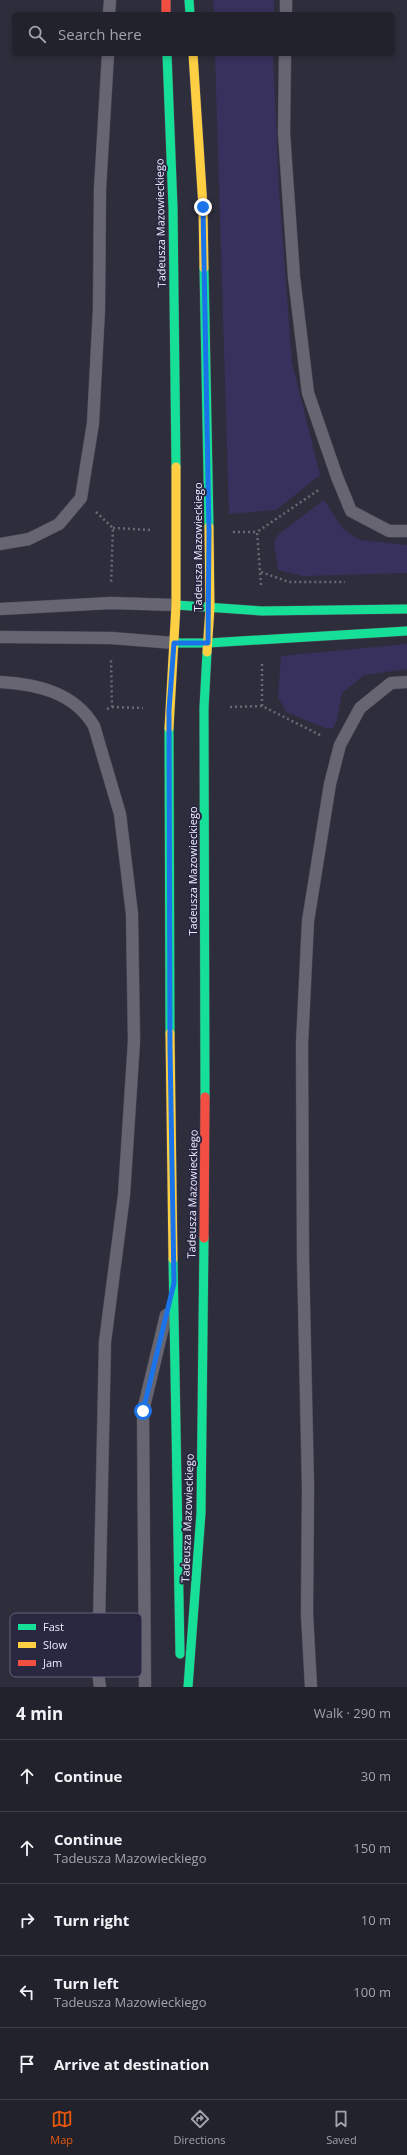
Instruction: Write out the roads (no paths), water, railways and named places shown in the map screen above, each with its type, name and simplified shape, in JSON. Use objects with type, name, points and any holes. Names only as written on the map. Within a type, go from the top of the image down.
[{"type":"main road","points":[[166,0],[166,12]]},
{"type":"main road","points":[[189,0],[190,12]]},
{"type":"main road","name":"Tadeusza Mazowieckiego","points":[[167,56],[173,208],[176,605],[169,710],[170,1047],[177,1588],[181,1687]]},
{"type":"main road","name":"Tadeusza Mazowieckiego","points":[[188,1687],[201,1513],[205,1107],[204,708],[210,608],[203,207],[193,56]]},
{"type":"main road","points":[[176,605],[262,611],[407,609]]},
{"type":"main road","points":[[174,643],[208,643],[407,631]]},
{"type":"lane","points":[[110,0],[110,12]]},
{"type":"lane","points":[[286,0],[286,12]]},
{"type":"lane","points":[[0,544],[29,539],[59,524],[81,498],[93,423],[98,309],[100,189],[108,56]]},
{"type":"lane","points":[[285,56],[285,148],[294,277],[308,393],[337,477],[351,511],[389,531],[407,531]]},
{"type":"lane","points":[[0,609],[111,604],[176,605]]},
{"type":"lane","points":[[0,637],[111,638],[174,643]]},
{"type":"lane","points":[[0,682],[30,684],[67,698],[90,718],[94,726],[120,814],[132,914],[134,1041],[124,1195],[105,1342],[99,1613]]},
{"type":"lane","points":[[311,1687],[307,1614],[308,1487],[303,1233],[302,1044],[308,922],[330,784],[340,745],[360,708],[391,683],[407,682]]},
{"type":"lane","points":[[145,1687],[143,1411],[174,1283]]},
{"type":"lane","points":[[99,1677],[100,1687]]}]
